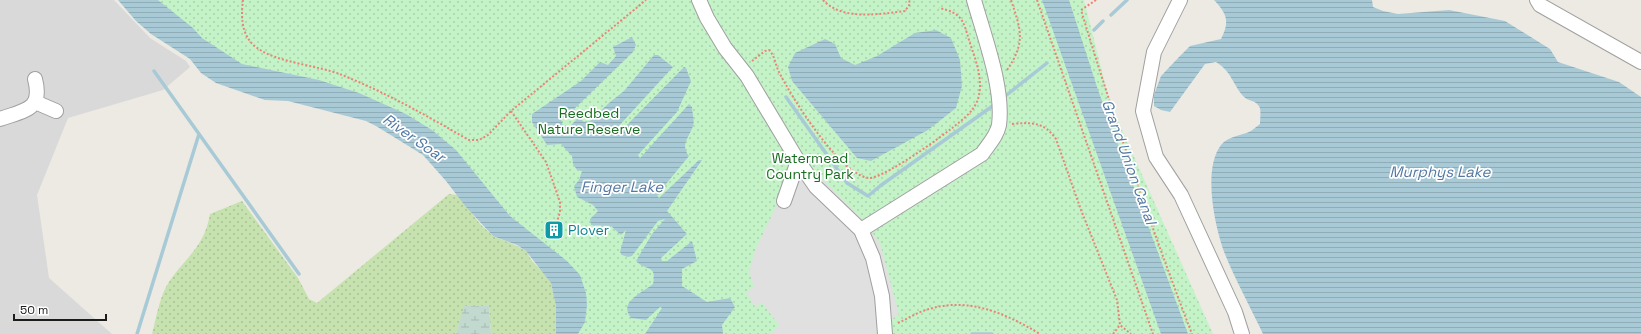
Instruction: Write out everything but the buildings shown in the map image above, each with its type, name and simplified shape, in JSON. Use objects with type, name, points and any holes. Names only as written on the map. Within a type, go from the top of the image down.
[{"type":"street","points":[[700,0],[707,18],[721,42],[741,69],[798,161],[816,187],[862,230],[873,258],[882,296],[885,332]]},
{"type":"street","points":[[862,230],[982,154],[995,137],[999,126],[998,84],[974,0]]},
{"type":"street","points":[[1180,0],[1154,52],[1143,111],[1156,157],[1181,194],[1235,312],[1242,334]]},
{"type":"street","points":[[1537,0],[1540,4],[1641,62]]},
{"type":"street","points":[[0,119],[25,110],[35,102],[38,97],[35,79]]},
{"type":"street","points":[[35,102],[56,111]]},
{"type":"street","points":[[784,202],[798,161]]},
{"type":"path","points":[[243,0],[241,16],[245,34],[255,47],[271,55],[340,74],[407,104],[469,140],[479,140],[488,135],[511,111],[646,0]]},
{"type":"path","points":[[823,0],[841,11],[875,15],[905,11],[910,4],[909,0]]},
{"type":"path","points":[[998,84],[1016,56],[1021,38],[1018,21],[1011,0]]},
{"type":"path","points":[[1037,0],[1153,334]]},
{"type":"path","points":[[1096,0],[1080,10],[1109,103],[1160,251],[1192,334]]},
{"type":"path","points":[[741,69],[765,51],[769,50],[773,54],[778,71],[801,108],[837,158],[855,173],[870,178],[888,173],[952,128],[972,110],[978,99],[980,84],[978,64],[966,26],[961,17],[950,10],[940,8]]},
{"type":"path","points":[[511,111],[546,162],[560,202],[560,212],[556,225]]},
{"type":"path","points":[[999,126],[1015,124],[1041,125],[1049,129],[1056,139],[1081,210],[1117,300],[1120,325],[1131,334]]},
{"type":"path","points":[[885,332],[925,310],[944,305],[968,305],[991,309],[1012,317],[1040,334]]},
{"type":"path","points":[[1113,334],[1120,325]]},
{"type":"shaded area","points":[[0,0],[114,0],[150,38],[186,61],[190,67],[163,90],[68,118],[37,195],[49,278],[112,334],[0,334]]},
{"type":"shaded area","points":[[796,165],[811,167],[861,218],[880,243],[899,314],[874,334],[774,334],[772,333],[779,325],[762,303],[755,307],[746,292],[754,287],[749,271],[756,248]]},
{"type":"green space","name":"Watermead Country Park","points":[[158,0],[1084,0],[1110,103],[1213,334],[573,334],[532,234],[510,216],[487,188],[439,138],[242,76]]},
{"type":"green space","points":[[449,194],[457,195],[481,225],[493,236],[526,251],[532,261],[545,274],[551,283],[554,295],[556,306],[556,334],[491,334],[489,306],[465,306],[456,334],[152,334],[166,287],[172,277],[198,246],[203,237],[210,214],[242,201],[298,278],[309,299],[317,303]]},
{"type":"green space","points":[[464,306],[489,306],[491,334],[456,334]]},
{"type":"water","name":"River Soar","points":[[118,0],[158,0],[193,28],[202,38],[242,64],[319,80],[359,93],[406,114],[432,130],[456,150],[510,216],[567,261],[580,275],[586,293],[587,305],[585,322],[578,334],[556,334],[556,306],[551,283],[526,251],[517,245],[493,236],[466,207],[423,155],[366,121],[288,101],[265,100],[216,83],[201,73],[190,59],[151,34],[136,21]]},
{"type":"water","points":[[1042,0],[1069,0],[1098,90],[1188,334],[1161,334]]},
{"type":"water","name":"Murphys Lake","points":[[1214,0],[1372,0],[1373,7],[1398,14],[1449,10],[1505,21],[1550,49],[1558,62],[1619,82],[1641,97],[1641,334],[1263,334],[1223,249],[1216,225],[1211,181],[1212,168],[1221,145],[1231,138],[1251,131],[1260,124],[1260,108],[1256,103],[1243,96],[1229,74],[1216,62],[1205,64],[1170,112],[1161,110],[1154,106],[1154,95],[1161,76],[1190,46],[1221,39],[1226,27],[1226,18],[1222,9]]},
{"type":"water","points":[[936,30],[951,38],[960,60],[962,86],[956,108],[928,130],[871,161],[857,158],[792,81],[788,67],[795,53],[825,39],[835,44],[841,58],[855,65],[877,56],[915,33]]},
{"type":"water","name":"Finger Lake","points":[[632,37],[636,45],[633,52],[572,111],[561,119],[563,126],[569,127],[579,117],[584,122],[590,121],[624,91],[654,55],[658,55],[673,67],[617,128],[616,131],[618,134],[684,67],[686,68],[691,81],[677,112],[638,155],[640,158],[689,104],[692,107],[694,124],[685,144],[686,152],[689,156],[657,195],[659,198],[699,160],[702,160],[667,211],[687,234],[661,258],[662,261],[667,261],[692,241],[697,261],[682,269],[682,286],[707,302],[730,298],[735,307],[722,325],[723,334],[645,334],[662,308],[660,307],[646,320],[631,318],[627,307],[633,298],[653,284],[654,274],[652,271],[636,261],[652,234],[665,219],[658,221],[632,256],[628,257],[622,255],[620,252],[626,230],[621,235],[611,226],[591,225],[590,219],[598,211],[593,205],[577,197],[574,186],[579,180],[582,171],[577,170],[573,164],[572,156],[561,144],[547,145],[532,122],[532,114],[581,81],[600,62],[608,65],[616,56],[613,47]]},
{"type":"waterway","points":[[1111,15],[1127,0]]},
{"type":"waterway","points":[[1094,30],[1103,21]]},
{"type":"waterway","points":[[1004,97],[1047,63]]},
{"type":"waterway","points":[[154,71],[299,274]]},
{"type":"waterway","points":[[786,97],[847,183],[868,196],[994,105]]},
{"type":"waterway","points":[[137,334],[199,134]]},
{"type":"waterway","points":[[972,334],[992,334]]},
{"type":"place","name":"Plover","points":[[554,230]]},
{"type":"park label","name":"Reedbed Nature Reserve","points":[[589,122]]},
{"type":"water label","name":"Grand Union Canal","points":[[1129,162]]}]
